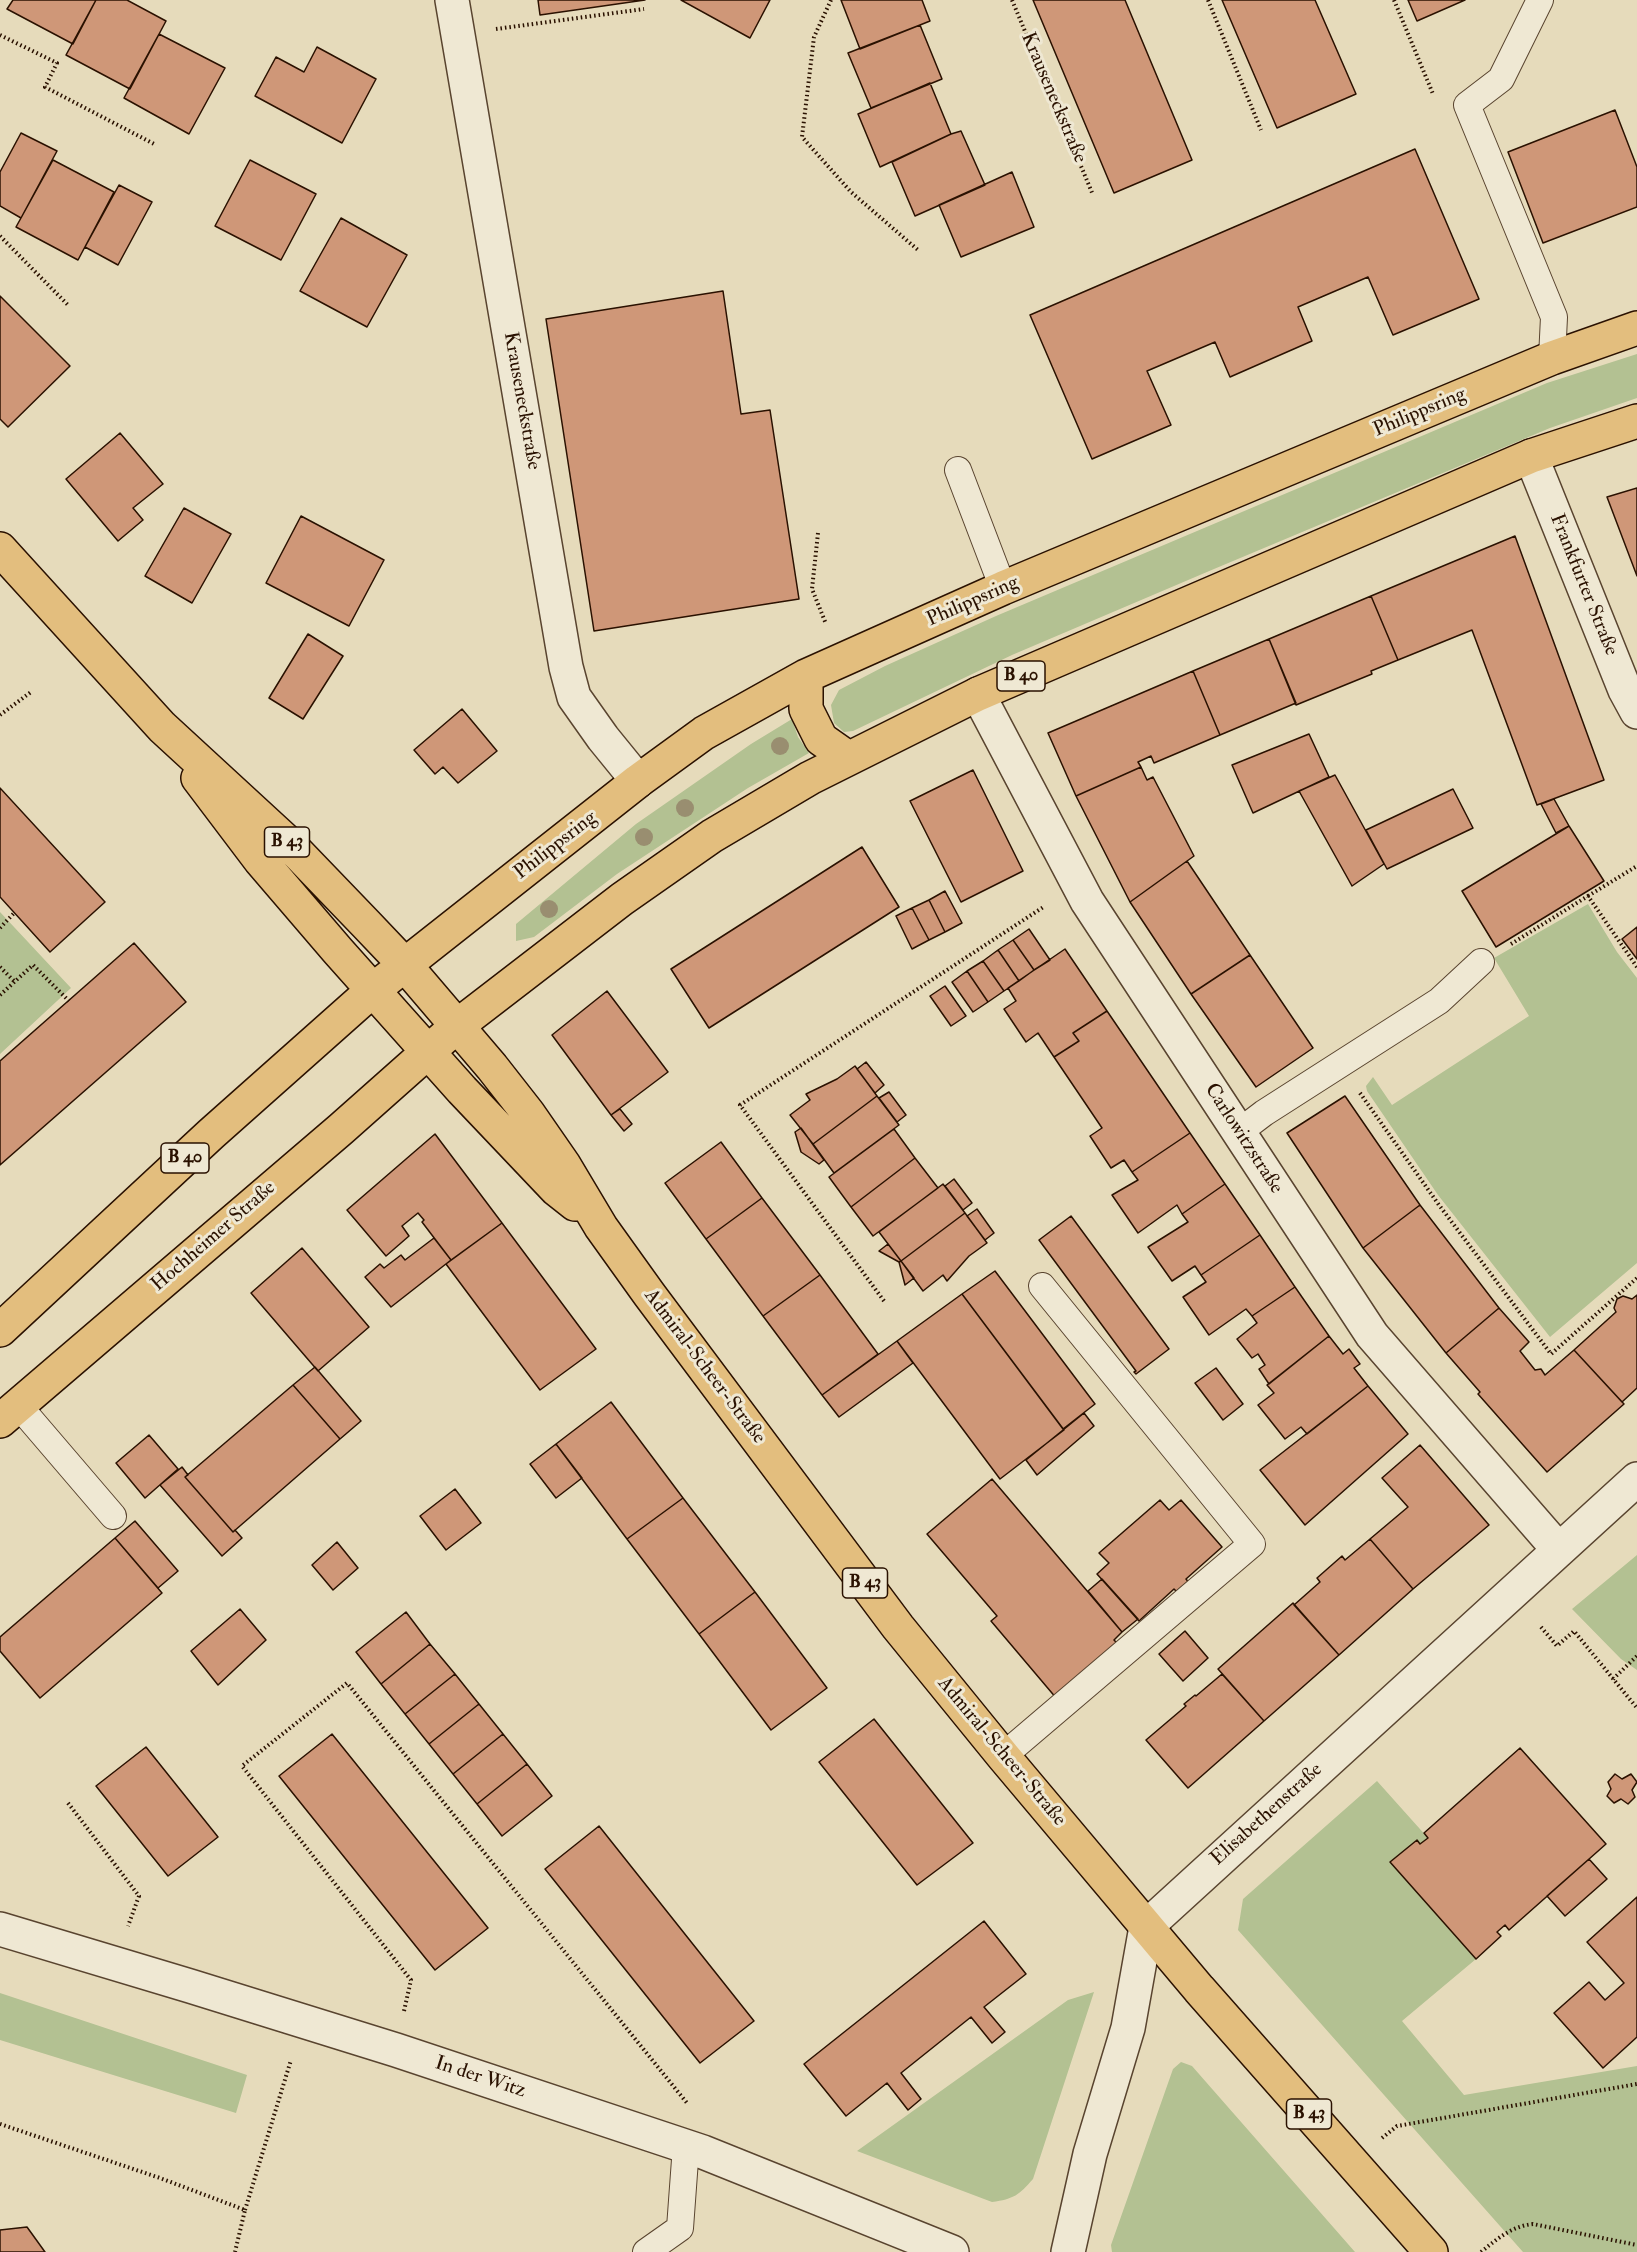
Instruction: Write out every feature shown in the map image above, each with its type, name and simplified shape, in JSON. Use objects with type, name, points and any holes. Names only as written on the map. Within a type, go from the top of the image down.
[{"type":"main road","name":"Philippsring","points":[[373,990],[704,733],[806,676],[1004,588],[1552,358],[1637,328]]},
{"type":"main road","name":"B 40","points":[[426,1052],[622,899],[712,836],[848,758],[978,694],[1531,456],[1637,421]]},
{"type":"main road","name":"B 43","points":[[0,549],[162,727],[288,843],[405,965],[457,1026]]},
{"type":"main road","points":[[806,676],[806,709],[821,739],[848,758]]},
{"type":"main road","name":"B 43","points":[[162,727],[260,860],[426,1052]]},
{"type":"main road","name":"B 40","points":[[0,1330],[211,1134],[373,990]]},
{"type":"main road","name":"Admiral-Scheer-Straße","points":[[457,1026],[528,1113],[564,1165],[601,1227],[649,1294],[891,1617],[1003,1756],[1146,1927],[1431,2252]]},
{"type":"main road","name":"Admiral-Scheer-Straße","points":[[426,1052],[556,1189],[601,1227]]},
{"type":"main road","name":"Hochheimer Straße","points":[[9,1413],[341,1129],[426,1052]]},
{"type":"street","name":"Krauseneckstraße","points":[[452,0],[566,667],[574,697],[638,782]]},
{"type":"street","name":"Frankfurter Straße","points":[[1531,456],[1625,690],[1637,712]]},
{"type":"street","name":"Carlowitzstraße","points":[[978,694],[1087,901],[1372,1335],[1558,1549]]},
{"type":"street","name":"Elisabethenstraße","points":[[1146,1927],[1637,1479]]},
{"type":"street","points":[[1068,2252],[1090,2154],[1128,2028],[1146,1927]]},
{"type":"street","name":"In der Witz","points":[[0,1929],[396,2050],[686,2146],[952,2252]]},
{"type":"lane","points":[[1540,0],[1501,79],[1467,105],[1554,317],[1552,358]]},
{"type":"lane","points":[[958,470],[1004,588]]},
{"type":"lane","points":[[1239,1132],[1264,1113],[1439,1001],[1481,962]]},
{"type":"lane","points":[[1003,1756],[1252,1544],[1042,1286]]},
{"type":"lane","points":[[9,1413],[113,1516]]},
{"type":"lane","points":[[646,2252],[680,2228],[686,2146]]},
{"type":"path","points":[[831,0],[814,37],[802,137],[851,192],[918,250]]},
{"type":"path","name":"Krauseneckstraße","points":[[1012,0],[1094,195]]},
{"type":"path","points":[[1208,0],[1261,130]]},
{"type":"path","points":[[1394,0],[1439,108],[1471,119]]},
{"type":"path","points":[[458,34],[644,9]]},
{"type":"path","points":[[0,35],[57,63],[45,87],[156,145]]},
{"type":"path","points":[[0,236],[68,305]]},
{"type":"path","points":[[818,534],[813,590],[826,624]]},
{"type":"path","points":[[0,715],[31,692]]},
{"type":"path","points":[[1481,962],[1637,866]]},
{"type":"path","points":[[884,1301],[740,1105],[1078,885]]},
{"type":"path","points":[[1588,896],[1637,967]]},
{"type":"path","points":[[0,928],[15,912]]},
{"type":"path","points":[[0,995],[33,965],[69,1000]]},
{"type":"path","points":[[0,967],[15,982]]},
{"type":"path","points":[[1340,1066],[1439,1205],[1551,1354],[1637,1278]]},
{"type":"path","points":[[1540,1627],[1557,1646],[1574,1631],[1637,1708]]},
{"type":"path","points":[[1613,1679],[1637,1656]]},
{"type":"path","points":[[396,2050],[411,1980],[242,1766],[347,1683],[687,2103],[686,2146]]},
{"type":"path","points":[[68,1803],[139,1896],[115,1963]]},
{"type":"path","points":[[235,2252],[245,2210],[303,2022]]},
{"type":"path","points":[[1352,2163],[1397,2126],[1637,2084]]},
{"type":"path","points":[[0,2124],[160,2178],[245,2210]]},
{"type":"path","points":[[1481,2252],[1504,2234],[1522,2225],[1533,2224],[1637,2245]]},
{"type":"green space","points":[[1637,354],[1637,398],[1550,428],[1214,569],[1012,655],[853,731],[844,732],[834,723],[831,705],[839,690],[885,666],[996,616],[1547,383]]},
{"type":"green space","points":[[792,719],[798,737],[809,753],[748,788],[617,874],[534,937],[516,941],[516,924],[636,824],[751,744]]},
{"type":"green space","points":[[1588,904],[1617,952],[1637,978],[1637,1263],[1550,1337],[1438,1195],[1367,1091],[1366,1086],[1373,1077],[1392,1105],[1529,1016],[1494,958]]},
{"type":"green space","points":[[0,912],[71,988],[0,1054]]},
{"type":"green space","points":[[1637,1555],[1637,1670],[1621,1659],[1572,1609]]},
{"type":"green space","points":[[1377,1781],[1428,1838],[1420,1844],[1416,1840],[1391,1863],[1476,1959],[1402,2021],[1464,2095],[1637,2066],[1637,2252],[1523,2252],[1238,1930],[1243,1899]]},
{"type":"green space","points":[[1094,1992],[1033,2179],[1024,2189],[1006,2199],[992,2202],[857,2151],[1068,2000]]},
{"type":"green space","points":[[0,1993],[247,2075],[236,2113],[0,2040]]},
{"type":"green space","points":[[1181,2062],[1192,2066],[1355,2252],[1112,2252],[1111,2245],[1173,2069]]},
{"type":"building","points":[[13,0],[96,0],[73,44],[7,9]]},
{"type":"building","points":[[96,0],[127,0],[166,21],[130,89],[66,55]]},
{"type":"building","points":[[538,0],[645,0],[540,15]]},
{"type":"building","points":[[681,0],[770,0],[750,38]]},
{"type":"building","points":[[841,0],[922,0],[930,21],[860,49]]},
{"type":"building","points":[[1033,0],[1125,0],[1192,160],[1114,193]]},
{"type":"building","points":[[1222,0],[1315,0],[1356,94],[1277,128]]},
{"type":"building","points":[[1408,0],[1465,0],[1417,21]]},
{"type":"building","points":[[920,25],[942,79],[871,108],[848,53]]},
{"type":"building","points":[[159,34],[225,68],[189,134],[124,98]]},
{"type":"building","points":[[317,47],[376,79],[342,143],[255,96],[276,57],[304,72]]},
{"type":"building","points":[[930,83],[951,134],[880,167],[858,114]]},
{"type":"building","points":[[1615,110],[1637,167],[1637,207],[1543,243],[1508,152]]},
{"type":"building","points":[[961,131],[985,185],[915,216],[892,162]]},
{"type":"building","points":[[21,133],[57,151],[21,218],[0,206],[0,172]]},
{"type":"building","points":[[1415,149],[1479,299],[1393,335],[1368,277],[1298,307],[1312,341],[1230,377],[1215,342],[1147,371],[1171,425],[1092,459],[1030,315]]},
{"type":"building","points":[[53,160],[114,192],[78,260],[16,227]]},
{"type":"building","points":[[250,160],[316,194],[281,260],[215,226]]},
{"type":"building","points":[[1012,172],[1034,227],[961,257],[939,205]]},
{"type":"building","points":[[119,185],[152,202],[118,265],[85,247]]},
{"type":"building","points":[[341,218],[407,255],[367,327],[300,291]]},
{"type":"building","points":[[723,291],[741,414],[770,410],[799,599],[594,631],[546,319]]},
{"type":"building","points":[[0,296],[70,366],[8,427],[0,419]]},
{"type":"building","points":[[120,433],[163,484],[133,508],[143,520],[118,541],[66,479]]},
{"type":"building","points":[[1637,488],[1637,576],[1607,497]]},
{"type":"building","points":[[184,508],[231,534],[192,603],[145,576]]},
{"type":"building","points":[[301,516],[384,560],[349,626],[266,583]]},
{"type":"building","points":[[1515,536],[1604,780],[1537,805],[1472,630],[1398,660],[1371,596]]},
{"type":"building","points":[[1371,596],[1398,660],[1371,671],[1372,674],[1296,705],[1269,639]]},
{"type":"building","points":[[308,634],[343,656],[303,719],[269,698]]},
{"type":"building","points":[[1269,639],[1296,703],[1220,735],[1193,671]]},
{"type":"building","points":[[1193,671],[1220,735],[1154,763],[1151,756],[1138,762],[1141,767],[1076,796],[1048,733]]},
{"type":"building","points":[[462,709],[497,751],[458,783],[443,767],[435,774],[414,750]]},
{"type":"building","points":[[1309,734],[1329,777],[1253,813],[1232,765]]},
{"type":"building","points":[[1141,767],[1147,780],[1153,777],[1194,856],[1130,902],[1076,796]]},
{"type":"building","points":[[973,770],[1023,871],[961,902],[910,801]]},
{"type":"building","points":[[1335,775],[1384,864],[1352,886],[1299,791]]},
{"type":"building","points":[[0,788],[105,902],[50,952],[0,897]]},
{"type":"building","points":[[1453,789],[1473,828],[1387,869],[1366,830]]},
{"type":"building","points":[[1554,799],[1569,826],[1556,833],[1541,804]]},
{"type":"building","points":[[1569,826],[1604,881],[1496,947],[1462,891]]},
{"type":"building","points":[[862,847],[899,907],[709,1028],[671,969]]},
{"type":"building","points":[[1187,861],[1250,955],[1191,994],[1130,902]]},
{"type":"building","points":[[945,891],[962,923],[945,932],[929,900]]},
{"type":"building","points":[[929,900],[945,932],[929,940],[912,908]]},
{"type":"building","points":[[912,908],[929,940],[912,949],[896,916]]},
{"type":"building","points":[[1637,927],[1637,959],[1622,939]]},
{"type":"building","points":[[1029,929],[1050,960],[1034,970],[1013,940]]},
{"type":"building","points":[[1013,940],[1034,970],[1019,981],[998,950]]},
{"type":"building","points":[[134,943],[186,1002],[0,1165],[0,1061]]},
{"type":"building","points":[[1065,949],[1107,1011],[1073,1033],[1079,1041],[1054,1057],[1038,1033],[1026,1042],[1004,1009],[1016,1001],[1008,988]]},
{"type":"building","points":[[998,950],[1019,981],[1004,991],[983,961]]},
{"type":"building","points":[[1250,955],[1313,1048],[1256,1087],[1191,994]]},
{"type":"building","points":[[983,961],[1004,991],[988,1002],[967,971]]},
{"type":"building","points":[[967,971],[988,1002],[973,1012],[952,982]]},
{"type":"building","points":[[945,986],[966,1016],[951,1026],[930,996]]},
{"type":"building","points":[[607,991],[668,1072],[611,1115],[552,1035]]},
{"type":"building","points":[[1107,1011],[1190,1133],[1132,1172],[1124,1160],[1111,1168],[1090,1136],[1102,1128],[1054,1057],[1079,1041],[1073,1033]]},
{"type":"building","points":[[866,1062],[884,1085],[875,1093],[857,1069]]},
{"type":"building","points":[[855,1066],[877,1096],[813,1144],[790,1115],[810,1100],[806,1094],[837,1079]]},
{"type":"building","points":[[889,1092],[906,1115],[897,1122],[879,1098]]},
{"type":"building","points":[[877,1096],[899,1125],[834,1173],[813,1144]]},
{"type":"building","points":[[1345,1096],[1420,1205],[1363,1248],[1287,1133]]},
{"type":"building","points":[[620,1109],[632,1124],[624,1131],[611,1115]]},
{"type":"building","points":[[801,1128],[824,1160],[819,1164],[801,1152],[795,1132]]},
{"type":"building","points":[[894,1129],[915,1158],[851,1207],[829,1177]]},
{"type":"building","points":[[1190,1133],[1225,1184],[1182,1214],[1177,1205],[1138,1233],[1112,1195],[1138,1180],[1132,1172]]},
{"type":"building","points":[[435,1134],[502,1223],[451,1260],[422,1222],[424,1220],[418,1213],[402,1226],[409,1236],[386,1256],[347,1210]]},
{"type":"building","points":[[721,1142],[762,1198],[706,1239],[665,1183]]},
{"type":"building","points":[[915,1158],[938,1188],[873,1236],[851,1207]]},
{"type":"building","points":[[954,1179],[972,1203],[963,1210],[945,1186]]},
{"type":"building","points":[[943,1184],[965,1213],[901,1261],[879,1232]]},
{"type":"building","points":[[1225,1184],[1260,1235],[1201,1275],[1195,1266],[1172,1281],[1148,1247],[1188,1222],[1182,1214]]},
{"type":"building","points":[[762,1198],[820,1275],[763,1316],[706,1239]]},
{"type":"building","points":[[1420,1205],[1499,1308],[1446,1353],[1363,1248]]},
{"type":"building","points":[[977,1209],[994,1233],[985,1240],[967,1216]]},
{"type":"building","points":[[965,1213],[987,1243],[969,1256],[947,1281],[943,1275],[923,1291],[901,1261]]},
{"type":"building","points":[[1071,1216],[1169,1349],[1136,1374],[1039,1240]]},
{"type":"building","points":[[502,1223],[596,1349],[540,1390],[446,1264]]},
{"type":"building","points":[[1260,1235],[1295,1287],[1252,1316],[1246,1309],[1209,1335],[1183,1297],[1206,1282],[1201,1275]]},
{"type":"building","points":[[434,1238],[451,1260],[391,1307],[365,1277],[380,1264],[384,1268],[401,1255],[405,1260]]},
{"type":"building","points":[[888,1244],[901,1261],[879,1251]]},
{"type":"building","points":[[302,1248],[369,1327],[318,1371],[251,1293]]},
{"type":"building","points":[[901,1261],[914,1278],[905,1285],[899,1262]]},
{"type":"building","points":[[995,1271],[1095,1404],[1063,1429],[962,1294]]},
{"type":"building","points":[[820,1275],[878,1354],[822,1395],[763,1316]]},
{"type":"building","points":[[1295,1287],[1329,1336],[1269,1384],[1259,1369],[1265,1365],[1258,1354],[1252,1358],[1237,1339],[1257,1323],[1252,1316]]},
{"type":"building","points":[[962,1294],[1064,1430],[1000,1479],[897,1341]]},
{"type":"building","points":[[1637,1295],[1637,1388],[1622,1402],[1574,1350],[1616,1312],[1614,1308],[1617,1299],[1623,1296],[1632,1299]]},
{"type":"building","points":[[1499,1308],[1529,1342],[1520,1351],[1535,1370],[1541,1369],[1545,1375],[1574,1350],[1624,1404],[1547,1472],[1478,1394],[1480,1392],[1446,1353]]},
{"type":"building","points":[[1329,1336],[1343,1354],[1349,1349],[1360,1364],[1354,1368],[1368,1386],[1307,1434],[1301,1427],[1285,1439],[1258,1405],[1274,1393],[1267,1385]]},
{"type":"building","points":[[897,1341],[913,1363],[839,1417],[822,1395]]},
{"type":"building","points":[[315,1367],[361,1421],[340,1439],[293,1385]]},
{"type":"building","points":[[1216,1368],[1243,1404],[1223,1420],[1195,1383]]},
{"type":"building","points":[[293,1385],[340,1439],[233,1532],[185,1477]]},
{"type":"building","points":[[1368,1386],[1408,1434],[1305,1525],[1260,1470]]},
{"type":"building","points":[[611,1402],[683,1498],[627,1539],[556,1444]]},
{"type":"building","points":[[1084,1413],[1094,1426],[1037,1475],[1026,1460]]},
{"type":"building","points":[[149,1435],[178,1469],[145,1498],[116,1463]]},
{"type":"building","points":[[556,1444],[582,1478],[556,1498],[530,1464]]},
{"type":"building","points":[[1420,1445],[1489,1525],[1413,1589],[1370,1539],[1408,1507],[1382,1478]]},
{"type":"building","points":[[182,1467],[188,1475],[185,1477],[233,1532],[235,1530],[242,1538],[222,1556],[160,1485]]},
{"type":"building","points":[[992,1479],[1122,1632],[1114,1640],[1123,1649],[1057,1699],[991,1621],[997,1616],[927,1534]]},
{"type":"building","points":[[455,1489],[481,1523],[446,1550],[420,1516]]},
{"type":"building","points":[[683,1498],[755,1592],[699,1634],[627,1539]]},
{"type":"building","points":[[1160,1500],[1169,1510],[1181,1500],[1222,1547],[1186,1579],[1190,1584],[1179,1594],[1174,1589],[1139,1621],[1097,1574],[1109,1563],[1099,1553]]},
{"type":"building","points":[[135,1521],[178,1571],[158,1588],[115,1538]]},
{"type":"building","points":[[115,1538],[162,1593],[40,1698],[0,1651],[0,1637]]},
{"type":"building","points":[[1370,1539],[1413,1589],[1339,1655],[1294,1605],[1320,1582],[1317,1578],[1342,1556],[1345,1560]]},
{"type":"building","points":[[337,1542],[358,1568],[333,1590],[312,1565]]},
{"type":"building","points":[[1102,1579],[1138,1619],[1122,1632],[1088,1591]]},
{"type":"building","points":[[755,1592],[827,1688],[771,1730],[699,1634]]},
{"type":"building","points":[[1293,1603],[1339,1655],[1264,1721],[1218,1669]]},
{"type":"building","points":[[240,1609],[266,1640],[218,1685],[191,1651]]},
{"type":"building","points":[[406,1612],[430,1644],[381,1684],[356,1652]]},
{"type":"building","points":[[1185,1631],[1208,1658],[1183,1681],[1159,1654]]},
{"type":"building","points":[[430,1644],[455,1674],[405,1714],[381,1684]]},
{"type":"building","points":[[455,1674],[479,1704],[429,1744],[405,1714]]},
{"type":"building","points":[[1222,1674],[1264,1721],[1188,1788],[1146,1740],[1186,1706],[1184,1704]]},
{"type":"building","points":[[479,1704],[503,1734],[453,1774],[429,1744]]},
{"type":"building","points":[[874,1719],[973,1843],[917,1885],[819,1762]]},
{"type":"building","points":[[332,1734],[488,1928],[435,1970],[279,1776]]},
{"type":"building","points":[[503,1734],[527,1764],[477,1804],[453,1774]]},
{"type":"building","points":[[146,1747],[218,1837],[168,1876],[96,1786]]},
{"type":"building","points":[[1520,1748],[1606,1844],[1509,1930],[1505,1925],[1497,1932],[1501,1936],[1476,1959],[1390,1862],[1417,1840],[1420,1844],[1428,1838],[1424,1833]]},
{"type":"building","points":[[527,1764],[552,1796],[502,1836],[477,1804]]},
{"type":"building","points":[[1615,1774],[1622,1779],[1631,1774],[1637,1782],[1632,1790],[1635,1797],[1628,1804],[1621,1799],[1614,1803],[1607,1796],[1611,1789],[1608,1782]]},
{"type":"building","points":[[599,1826],[754,2021],[700,2063],[545,1869]]},
{"type":"building","points":[[1589,1859],[1607,1879],[1565,1916],[1547,1896]]},
{"type":"building","points":[[1637,1897],[1637,2037],[1603,2068],[1554,2013],[1589,1982],[1605,2000],[1624,1983],[1587,1942]]},
{"type":"building","points":[[984,1921],[1026,1974],[984,2007],[1005,2032],[992,2043],[971,2017],[901,2073],[921,2099],[908,2110],[887,2083],[846,2116],[804,2064]]},
{"type":"building","points":[[27,2227],[45,2252],[0,2252],[0,2230]]}]
